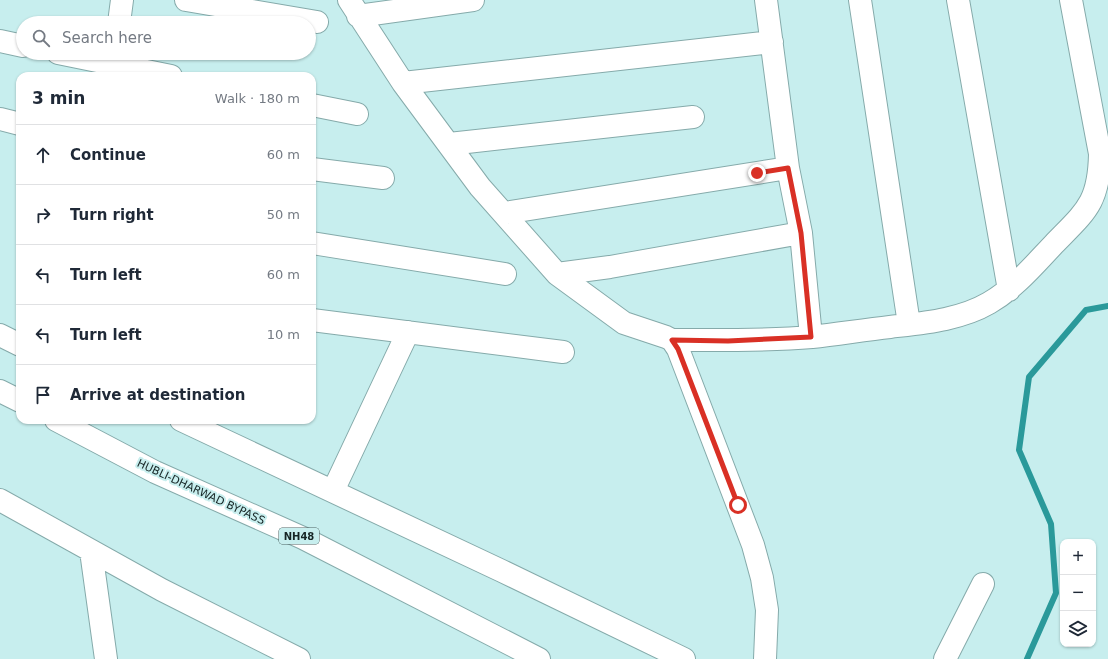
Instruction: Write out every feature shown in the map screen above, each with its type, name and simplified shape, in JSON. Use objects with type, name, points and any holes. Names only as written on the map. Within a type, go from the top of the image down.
[{"type":"main road","points":[[120,16],[122,0]]},
{"type":"main road","points":[[186,0],[281,16]]},
{"type":"main road","points":[[473,0],[353,8],[403,83],[480,187],[557,274],[624,323],[666,336],[678,352],[753,545],[762,578],[767,610],[765,659]]},
{"type":"main road","points":[[766,0],[788,168],[801,233],[811,337]]},
{"type":"main road","points":[[860,0],[909,324]]},
{"type":"main road","points":[[958,0],[1009,290]]},
{"type":"main road","points":[[678,352],[728,341],[811,337],[962,316],[988,304],[1009,290],[1081,216],[1094,198],[1100,175],[1100,154],[1071,0]]},
{"type":"main road","points":[[0,41],[16,44]]},
{"type":"main road","points":[[403,83],[772,42]]},
{"type":"main road","points":[[92,60],[151,72]]},
{"type":"main road","points":[[316,106],[358,114]]},
{"type":"main road","points":[[449,144],[693,117]]},
{"type":"main road","points":[[0,119],[16,123]]},
{"type":"main road","points":[[504,213],[788,168]]},
{"type":"main road","points":[[316,170],[383,178]]},
{"type":"main road","points":[[557,274],[610,267],[801,233]]},
{"type":"main road","points":[[316,243],[505,274]]},
{"type":"main road","points":[[316,320],[563,352]]},
{"type":"main road","points":[[333,491],[408,332]]},
{"type":"main road","points":[[0,335],[16,342]]},
{"type":"main road","points":[[0,391],[16,399]]},
{"type":"main road","name":"HUBLI-DHARWAD BYPASS","points":[[64,424],[155,472],[303,538],[539,659]]},
{"type":"main road","points":[[191,424],[502,571],[684,659]]},
{"type":"main road","points":[[0,500],[162,590],[300,659]]},
{"type":"main road","points":[[91,551],[106,659]]},
{"type":"main road","points":[[945,659],[984,584]]},
{"type":"waterway","points":[[1027,659],[1056,593],[1051,524],[1019,450],[1029,377],[1086,310],[1108,306]]},
{"type":"route","points":[[738,505],[678,349],[672,340],[728,341],[811,337],[801,233],[788,168],[757,173]]}]
